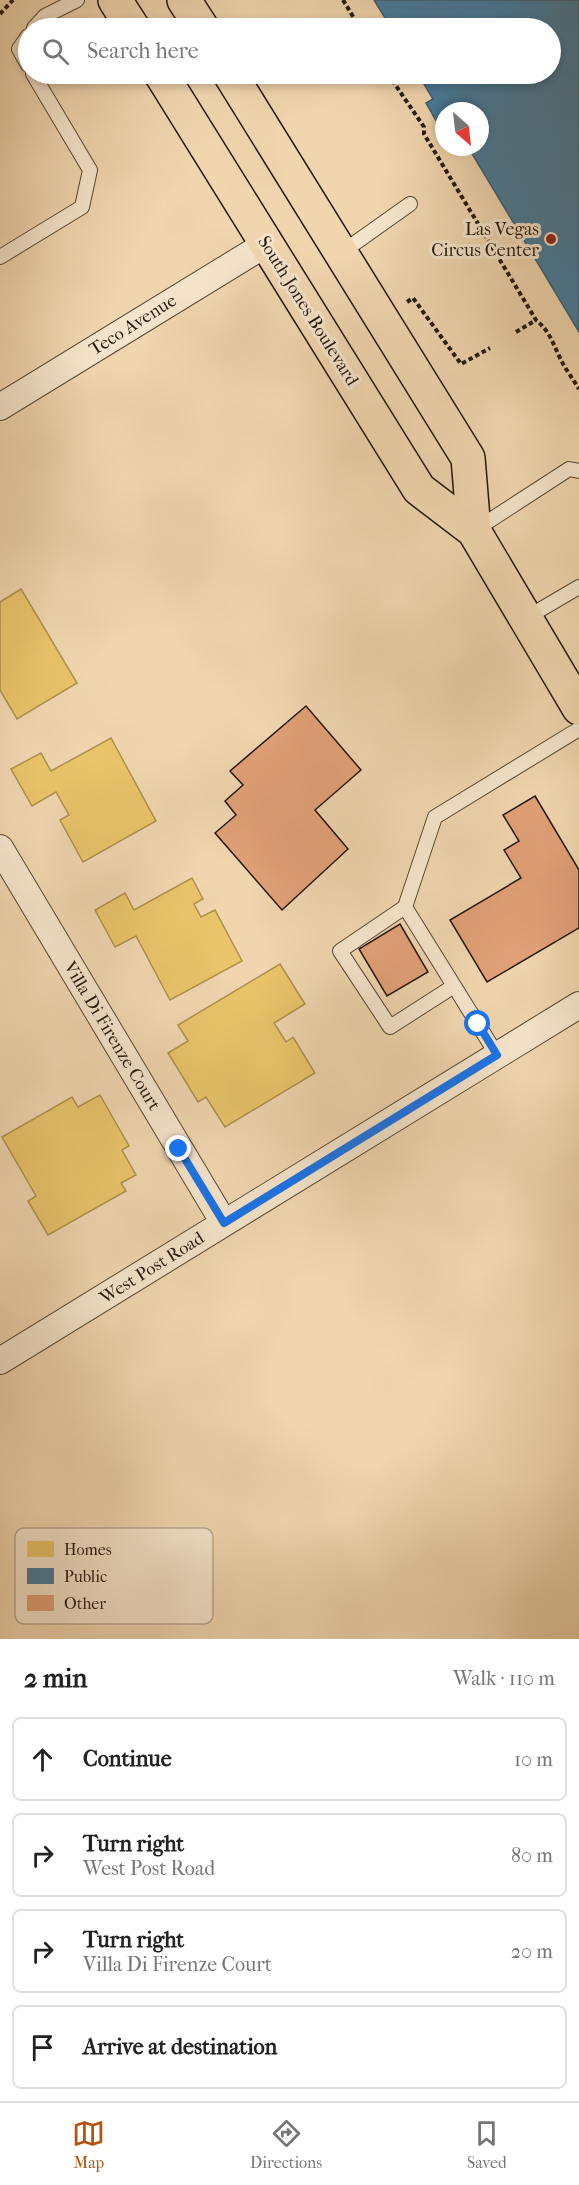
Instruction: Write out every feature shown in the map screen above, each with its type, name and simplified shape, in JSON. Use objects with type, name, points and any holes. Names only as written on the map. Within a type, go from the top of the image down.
[{"type":"main road","points":[[115,0],[127,18]]},
{"type":"main road","points":[[184,0],[196,18]]},
{"type":"main road","name":"South Jones Boulevard","points":[[167,84],[419,489],[474,531],[579,708]]},
{"type":"main road","name":"South Jones Boulevard","points":[[236,84],[468,458],[474,531]]},
{"type":"street","name":"Teco Avenue","points":[[0,407],[267,244]]},
{"type":"street","name":"Villa Di Firenze Court","points":[[0,848],[224,1223]]},
{"type":"street","name":"West Post Road","points":[[0,1361],[579,1005]]},
{"type":"lane","points":[[43,18],[77,0]]},
{"type":"lane","points":[[0,257],[82,207],[90,170],[39,84]]},
{"type":"lane","points":[[341,253],[410,204]]},
{"type":"lane","points":[[474,531],[569,469],[579,471]]},
{"type":"lane","points":[[526,618],[579,587]]},
{"type":"lane","points":[[454,986],[390,1027],[340,951],[405,907],[435,817],[579,729]]},
{"type":"lane","points":[[405,907],[497,1055]]},
{"type":"path","points":[[0,14],[13,0]]},
{"type":"path","points":[[343,0],[354,18]]},
{"type":"path","points":[[395,84],[418,119],[424,134],[536,320],[543,325],[559,350],[559,357],[579,389]]},
{"type":"path","points":[[405,304],[413,298],[462,364],[490,348]]},
{"type":"path","points":[[516,333],[536,320]]},
{"type":"building: Homes","points":[[21,589],[77,683],[17,719],[0,690],[0,602]]},
{"type":"building: Homes","points":[[111,738],[156,821],[83,862],[60,820],[69,815],[56,792],[32,806],[11,769],[41,753],[51,771]]},
{"type":"building: Homes","points":[[192,878],[203,899],[194,904],[201,917],[215,910],[242,961],[170,1000],[136,936],[115,947],[95,910],[125,893],[134,910]]},
{"type":"building: Homes","points":[[280,964],[305,1004],[274,1023],[286,1042],[293,1037],[315,1073],[225,1127],[206,1097],[198,1102],[168,1053],[188,1041],[178,1025]]},
{"type":"building: Homes","points":[[100,1095],[129,1146],[122,1150],[136,1175],[121,1183],[126,1191],[48,1235],[28,1201],[36,1196],[2,1137],[72,1097],[78,1107]]},
{"type":"building: Public","name":"Las Vegas Circus Center","points":[[374,0],[579,0],[579,332],[473,156],[489,156],[489,102],[435,102],[435,119],[426,103],[433,99],[424,84],[561,84],[561,18],[385,18]]},
{"type":"building: Other","points":[[306,706],[361,770],[315,810],[348,849],[282,910],[215,833],[236,815],[225,801],[243,785],[230,771]]},
{"type":"building: Other","points":[[535,796],[579,870],[579,928],[487,982],[450,920],[521,878],[504,850],[519,841],[503,815]]},
{"type":"building: Other","points":[[400,924],[428,972],[387,996],[359,949]]},
{"type":"place","name":"Las Vegas Circus Center","points":[[551,239]]},
{"type":"route","points":[[179,1149],[224,1223],[497,1055],[478,1024]]}]
